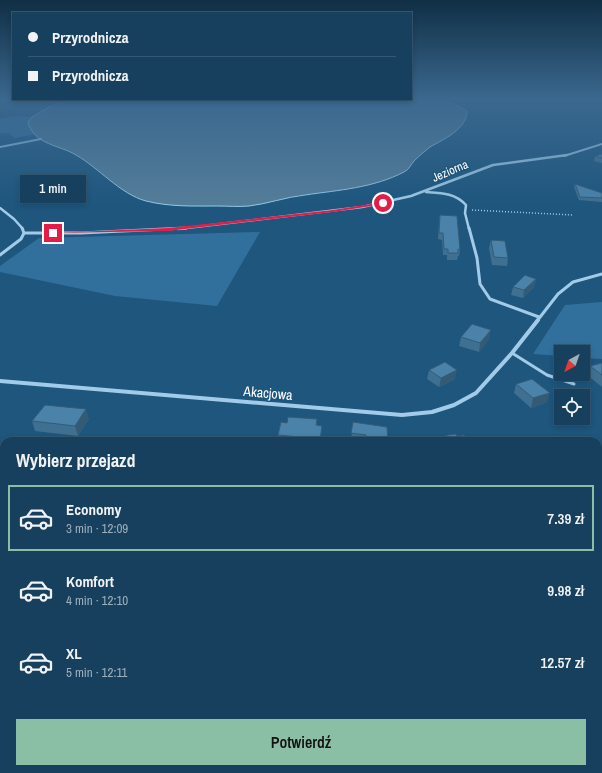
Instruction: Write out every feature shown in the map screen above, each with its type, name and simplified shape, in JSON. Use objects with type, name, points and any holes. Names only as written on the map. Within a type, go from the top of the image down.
[{"type":"street","name":"Jeziorna","points":[[424,191],[493,165],[561,157],[602,144]]},
{"type":"street","name":"Jeziorna","points":[[424,191],[450,194],[458,197],[466,205],[467,210]]},
{"type":"street","points":[[24,233],[119,232],[220,225],[362,207],[393,201],[424,191]]},
{"type":"street","points":[[0,208],[15,219],[23,228],[24,233],[21,240],[0,255]]},
{"type":"street","points":[[467,210],[465,213],[477,258],[477,269],[480,284],[490,299],[539,317]]},
{"type":"street","name":"Akacjowa","points":[[0,381],[402,415],[432,412],[454,405],[476,393],[512,353],[558,294],[573,282],[602,274]]},
{"type":"lane","points":[[512,353],[547,375],[574,384]]},
{"type":"path","points":[[467,210],[574,215]]},
{"type":"shaded area","points":[[10,134],[36,134],[14,138]]},
{"type":"shaded area","points":[[35,134],[452,134],[430,147],[414,161],[406,171],[380,182],[343,190],[298,196],[263,204],[245,206],[173,205],[155,203],[136,198],[118,187],[85,160],[42,140]]},
{"type":"shaded area","points":[[260,232],[217,306],[115,296],[0,272],[0,266],[39,238]]},
{"type":"shaded area","points":[[602,302],[602,359],[590,358],[590,345],[554,345],[554,356],[533,354],[565,305]]},
{"type":"building","points":[[602,154],[602,158],[595,156]]},
{"type":"building","points":[[575,184],[602,193],[602,198],[580,197]]},
{"type":"building","points":[[440,215],[457,216],[460,250],[458,249],[458,253],[448,253],[448,249],[444,249],[443,233],[439,233]]},
{"type":"building","points":[[491,240],[505,241],[508,258],[494,257]]},
{"type":"building","points":[[525,275],[536,279],[524,290],[513,287]]},
{"type":"building","points":[[472,324],[491,330],[480,343],[461,337]]},
{"type":"building","points":[[445,362],[457,370],[441,378],[429,370]]},
{"type":"building","points":[[602,363],[602,375],[590,366]]},
{"type":"building","points":[[532,379],[550,393],[533,398],[516,384]]},
{"type":"building","points":[[45,405],[86,409],[75,426],[32,421]]},
{"type":"building","points":[[288,417],[317,419],[316,425],[322,426],[320,437],[278,435],[281,422],[287,423]]},
{"type":"building","points":[[353,422],[387,427],[388,437],[366,437],[366,435],[351,433]]},
{"type":"building","points":[[456,434],[457,436],[464,435],[465,437],[441,437]]},
{"type":"waterway","points":[[0,147],[41,139]]},
{"type":"route","points":[[53,233],[65,234],[168,230],[333,211],[383,203]]}]
